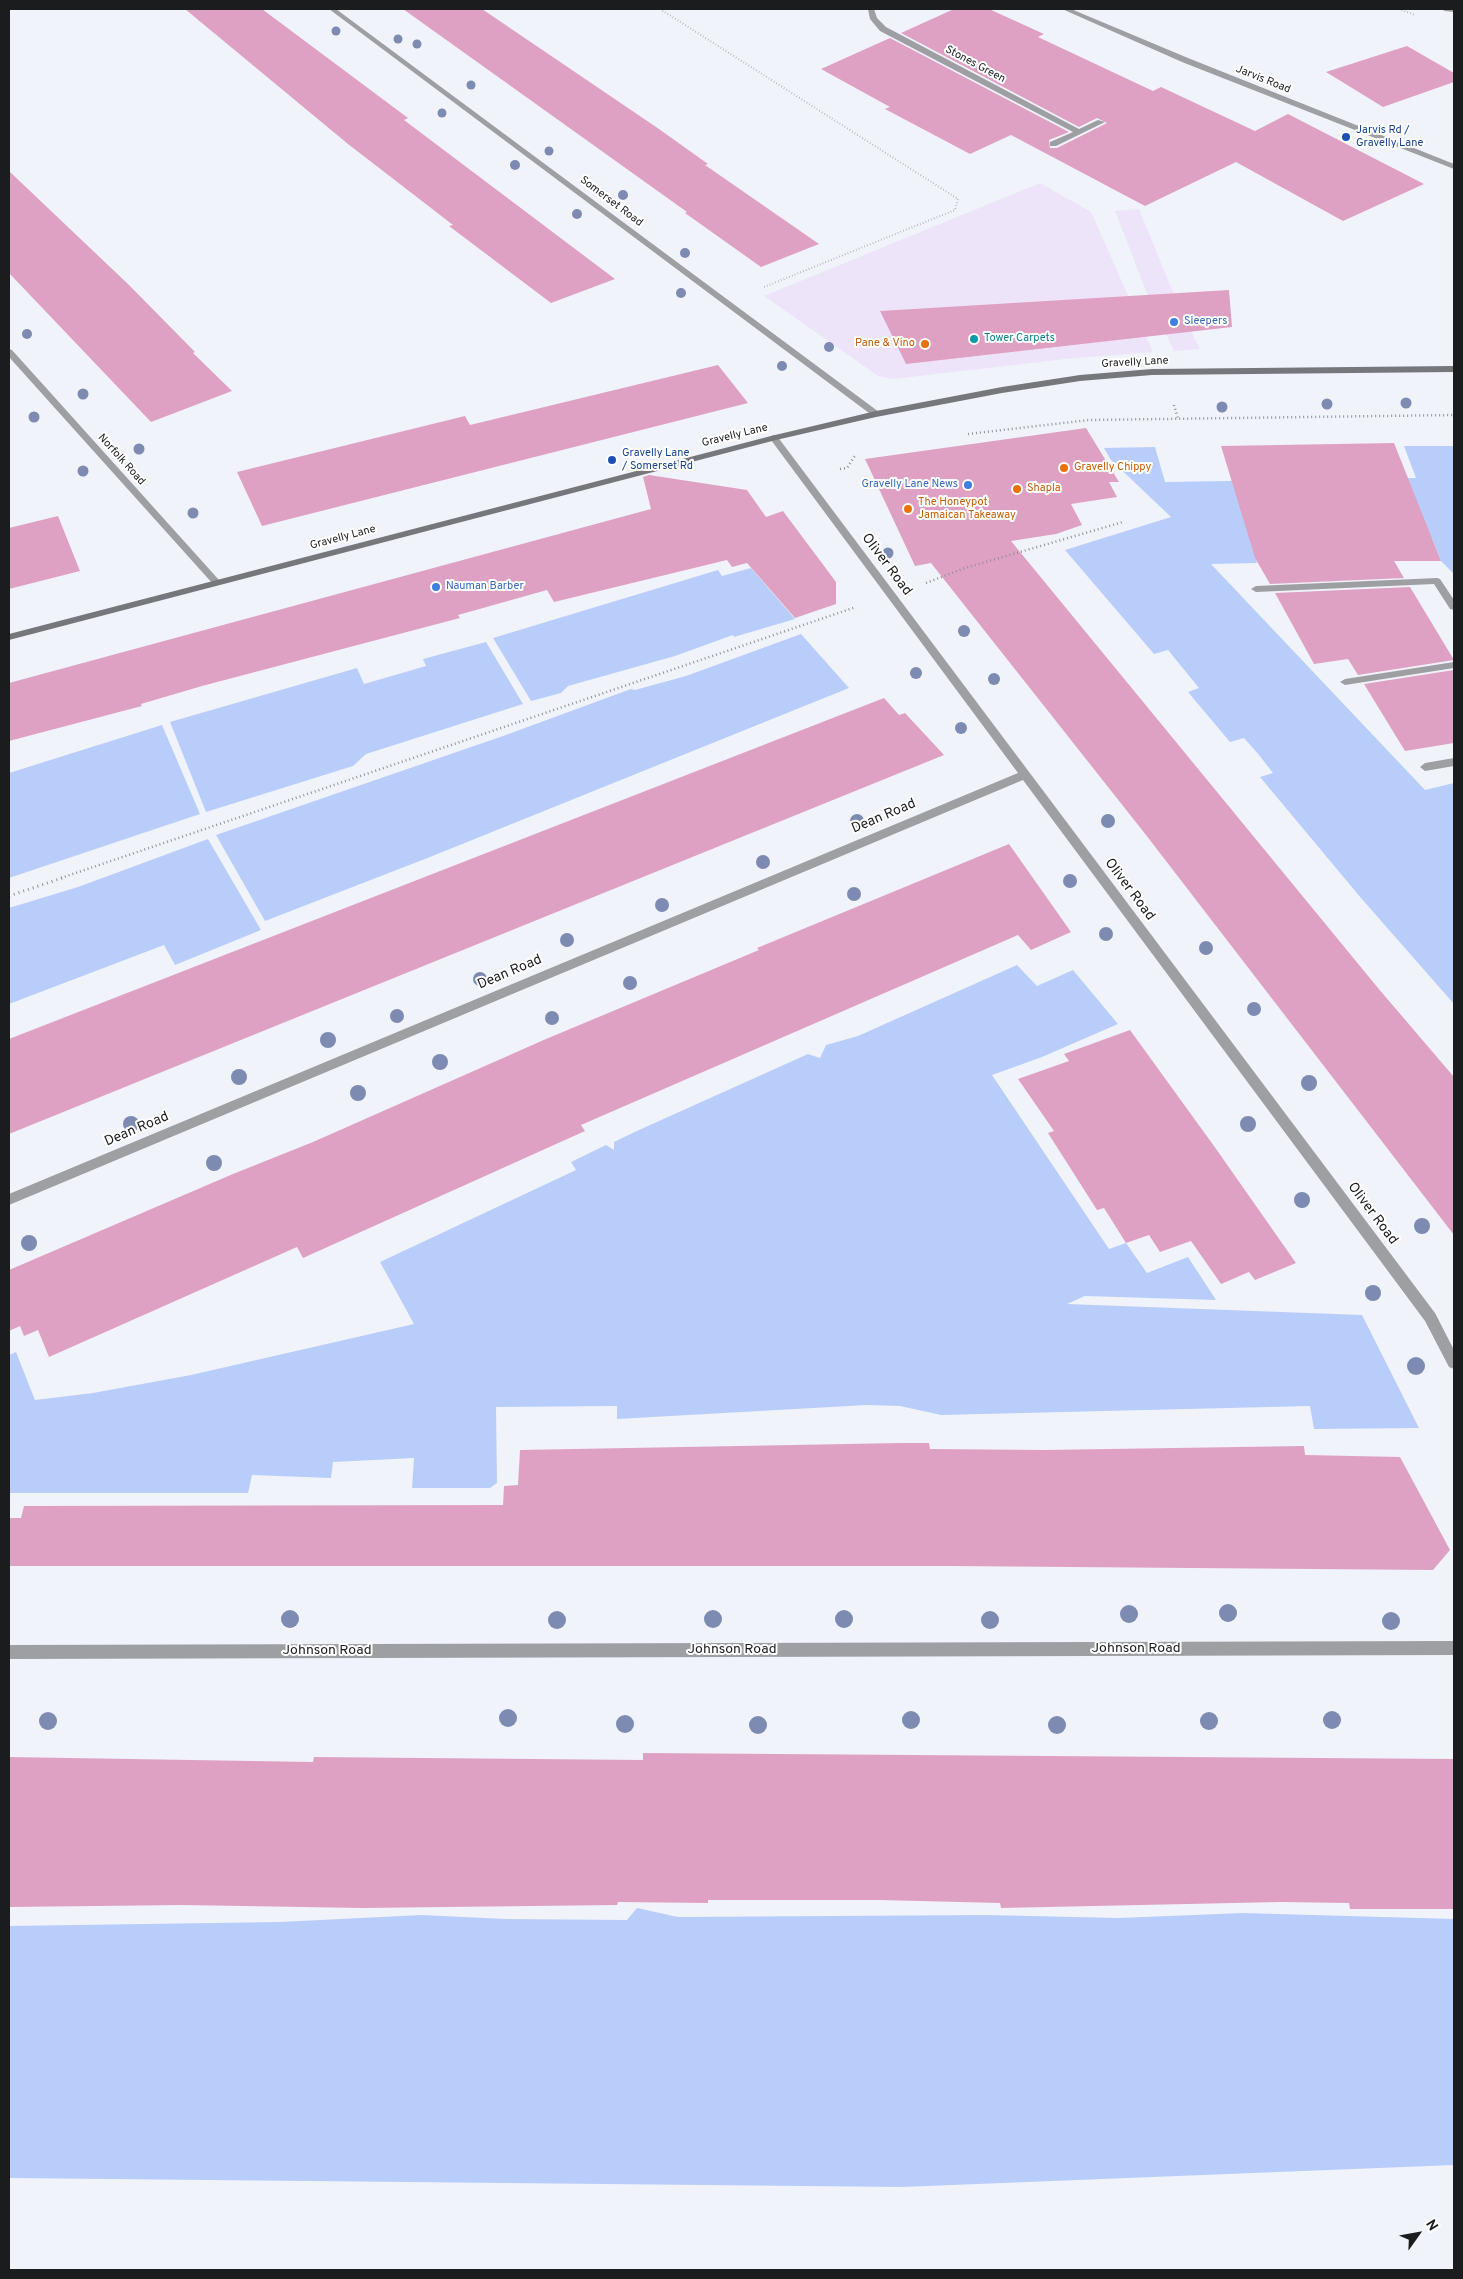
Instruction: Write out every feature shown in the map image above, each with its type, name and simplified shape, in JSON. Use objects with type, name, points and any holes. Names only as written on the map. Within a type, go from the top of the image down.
[{"type":"main road","name":"Gravelly Lane","points":[[9,637],[774,438],[876,414],[1002,390],[1080,378],[1152,372],[1454,369]]},
{"type":"street","name":"Somerset Road","points":[[332,9],[876,414]]},
{"type":"street","name":"Stones Green","points":[[871,9],[874,19],[883,29],[1078,132]]},
{"type":"street","name":"Jarvis Road","points":[[1066,9],[1203,67],[1454,167]]},
{"type":"street","points":[[1446,9],[1454,10]]},
{"type":"street","points":[[1053,144],[1101,122]]},
{"type":"street","name":"Norfolk Road","points":[[9,352],[216,582]]},
{"type":"street","name":"Oliver Road","points":[[774,438],[890,596],[1430,1317],[1454,1363]]},
{"type":"street","points":[[1256,589],[1438,581],[1454,606]]},
{"type":"street","points":[[1345,682],[1454,665]]},
{"type":"street","points":[[1425,767],[1454,762]]},
{"type":"street","name":"Dean Road","points":[[9,1200],[1024,775]]},
{"type":"street","name":"Johnson Road","points":[[9,1652],[1454,1648]]},
{"type":"path","points":[[660,9],[808,105],[958,198],[955,210],[726,302]]},
{"type":"path","points":[[961,435],[1089,420],[1454,416]]},
{"type":"path","points":[[801,476],[847,468],[856,454]]},
{"type":"path","points":[[9,896],[890,596],[965,568],[1124,522]]},
{"type":"shaded area","points":[[1040,183],[1091,212],[1153,352],[1066,359],[893,379],[878,376],[764,296]]},
{"type":"shaded area","points":[[1139,209],[1179,307],[1200,349],[1174,351],[1148,296],[1115,211]]},
{"type":"shaded area","points":[[1404,446],[1454,446],[1454,574],[1441,561],[1432,538],[1250,541],[1257,563],[1211,564],[1425,790],[1454,783],[1454,1004],[1361,898],[1260,777],[1273,773],[1259,755],[1244,738],[1230,742],[1188,692],[1199,688],[1168,650],[1154,654],[1065,550],[1171,517],[1111,460],[1104,448],[1155,447],[1165,482],[1416,478]]},
{"type":"shaded area","points":[[751,568],[795,619],[734,637],[733,635],[675,656],[568,686],[561,693],[531,701],[493,638],[718,570],[722,576]]},
{"type":"shaded area","points":[[801,634],[849,688],[430,857],[265,921],[216,835],[503,736],[631,689],[635,690],[686,676]]},
{"type":"shaded area","points":[[486,642],[523,704],[366,754],[353,766],[206,812],[170,722],[357,668],[364,684],[426,666],[423,659]]},
{"type":"shaded area","points":[[162,725],[200,814],[9,878],[9,773]]},
{"type":"shaded area","points":[[208,839],[261,930],[175,965],[164,945],[9,1004],[9,908],[78,887]]},
{"type":"shaded area","points":[[1017,965],[1037,986],[1073,970],[1118,1024],[1042,1057],[992,1075],[1109,1249],[1126,1243],[1147,1273],[1188,1257],[1216,1300],[1085,1296],[1067,1304],[1362,1315],[1419,1428],[1314,1429],[1310,1406],[941,1415],[900,1406],[867,1405],[617,1419],[617,1406],[496,1407],[497,1483],[490,1488],[412,1488],[414,1458],[333,1462],[331,1478],[252,1475],[248,1493],[9,1493],[9,1355],[16,1352],[35,1400],[93,1393],[191,1375],[414,1324],[380,1262],[576,1170],[571,1162],[606,1145],[614,1150],[614,1142],[639,1130],[808,1054],[820,1058],[826,1045],[858,1036]]},
{"type":"shaded area","points":[[637,1908],[678,1917],[986,1915],[1119,1918],[1243,1913],[1454,1919],[1454,2165],[902,2187],[9,2178],[9,1926],[280,1922],[421,1915],[506,1919],[627,1920]]},
{"type":"building","points":[[185,9],[262,9],[408,118],[404,120],[615,279],[551,303],[449,226],[453,225],[348,144]]},
{"type":"building","points":[[403,9],[482,9],[659,129],[708,164],[705,165],[819,244],[761,267]]},
{"type":"building","points":[[954,9],[989,9],[1044,34],[1038,37],[1153,91],[1161,87],[1255,131],[1288,114],[1424,184],[1343,221],[1236,162],[1145,206],[1011,135],[970,154],[885,109],[890,107],[821,69],[890,38],[1069,132],[1049,140],[1050,148],[1057,148],[1107,123],[1097,118],[1079,127],[901,33]]},
{"type":"building","points":[[1407,46],[1454,73],[1454,82],[1383,107],[1326,72]]},
{"type":"building","points":[[9,171],[129,285],[232,391],[151,422],[9,273]]},
{"type":"building","points":[[1229,290],[1232,327],[906,364],[880,311]]},
{"type":"building","points":[[718,365],[748,403],[262,526],[237,472],[465,416],[470,425]]},
{"type":"building","points":[[1086,428],[1119,482],[1109,482],[1117,497],[1071,504],[1082,525],[1056,534],[1011,541],[1378,988],[1454,1077],[1454,1235],[1146,835],[931,563],[915,566],[865,459]]},
{"type":"building","points":[[1394,443],[1441,561],[1394,561],[1404,578],[1270,584],[1255,558],[1221,446]]},
{"type":"building","points":[[649,475],[747,490],[766,517],[783,511],[836,582],[836,604],[795,618],[747,563],[732,567],[727,560],[554,602],[547,590],[458,615],[460,618],[202,686],[141,704],[142,706],[9,741],[9,683],[651,509],[643,477]]},
{"type":"building","points":[[58,516],[80,571],[9,589],[9,528]]},
{"type":"building","points":[[1410,587],[1454,660],[1358,675],[1348,659],[1314,664],[1275,593]]},
{"type":"building","points":[[1454,670],[1454,743],[1405,751],[1364,684]]},
{"type":"building","points":[[884,698],[899,715],[905,713],[944,755],[9,1134],[9,1039]]},
{"type":"building","points":[[1009,844],[1071,932],[1031,950],[1018,935],[581,1125],[585,1131],[303,1258],[297,1247],[49,1357],[38,1330],[24,1336],[20,1326],[9,1331],[9,1270],[233,1174],[313,1142],[546,1039],[759,950],[757,948]]},
{"type":"building","points":[[1130,1030],[1296,1263],[1255,1280],[1249,1272],[1221,1284],[1191,1241],[1160,1252],[1149,1235],[1126,1243],[1104,1208],[1097,1210],[1048,1133],[1054,1131],[1018,1079],[1069,1061],[1064,1054]]},
{"type":"building","points":[[929,1443],[930,1449],[1044,1450],[1304,1446],[1305,1455],[1400,1457],[1450,1550],[1433,1570],[950,1566],[9,1566],[9,1518],[21,1518],[24,1506],[503,1505],[504,1486],[518,1485],[520,1450]]},
{"type":"building","points":[[643,1753],[1454,1759],[1454,1909],[1350,1909],[1349,1903],[1280,1902],[1001,1908],[1000,1903],[879,1900],[708,1900],[708,1903],[618,1902],[617,1905],[362,1908],[183,1905],[9,1907],[9,1757],[313,1762],[314,1757],[643,1760]]},
{"type":"place","name":"Jarvis Rd / Gravelly Lane","points":[[1346,137]]},
{"type":"place","name":"Sleepers","points":[[1174,322]]},
{"type":"place","name":"Tower Carpets","points":[[974,339]]},
{"type":"place","name":"Pane & Vino","points":[[925,344]]},
{"type":"place","name":"Gravelly Lane / Somerset Rd","points":[[612,460]]},
{"type":"place","name":"Gravelly Chippy","points":[[1064,468]]},
{"type":"place","name":"Gravelly Lane News","points":[[968,485]]},
{"type":"place","name":"Shapla","points":[[1017,489]]},
{"type":"place","name":"The Honeypot Jamaican Takeaway","points":[[908,509]]},
{"type":"place","name":"Nauman Barber","points":[[436,587]]}]
